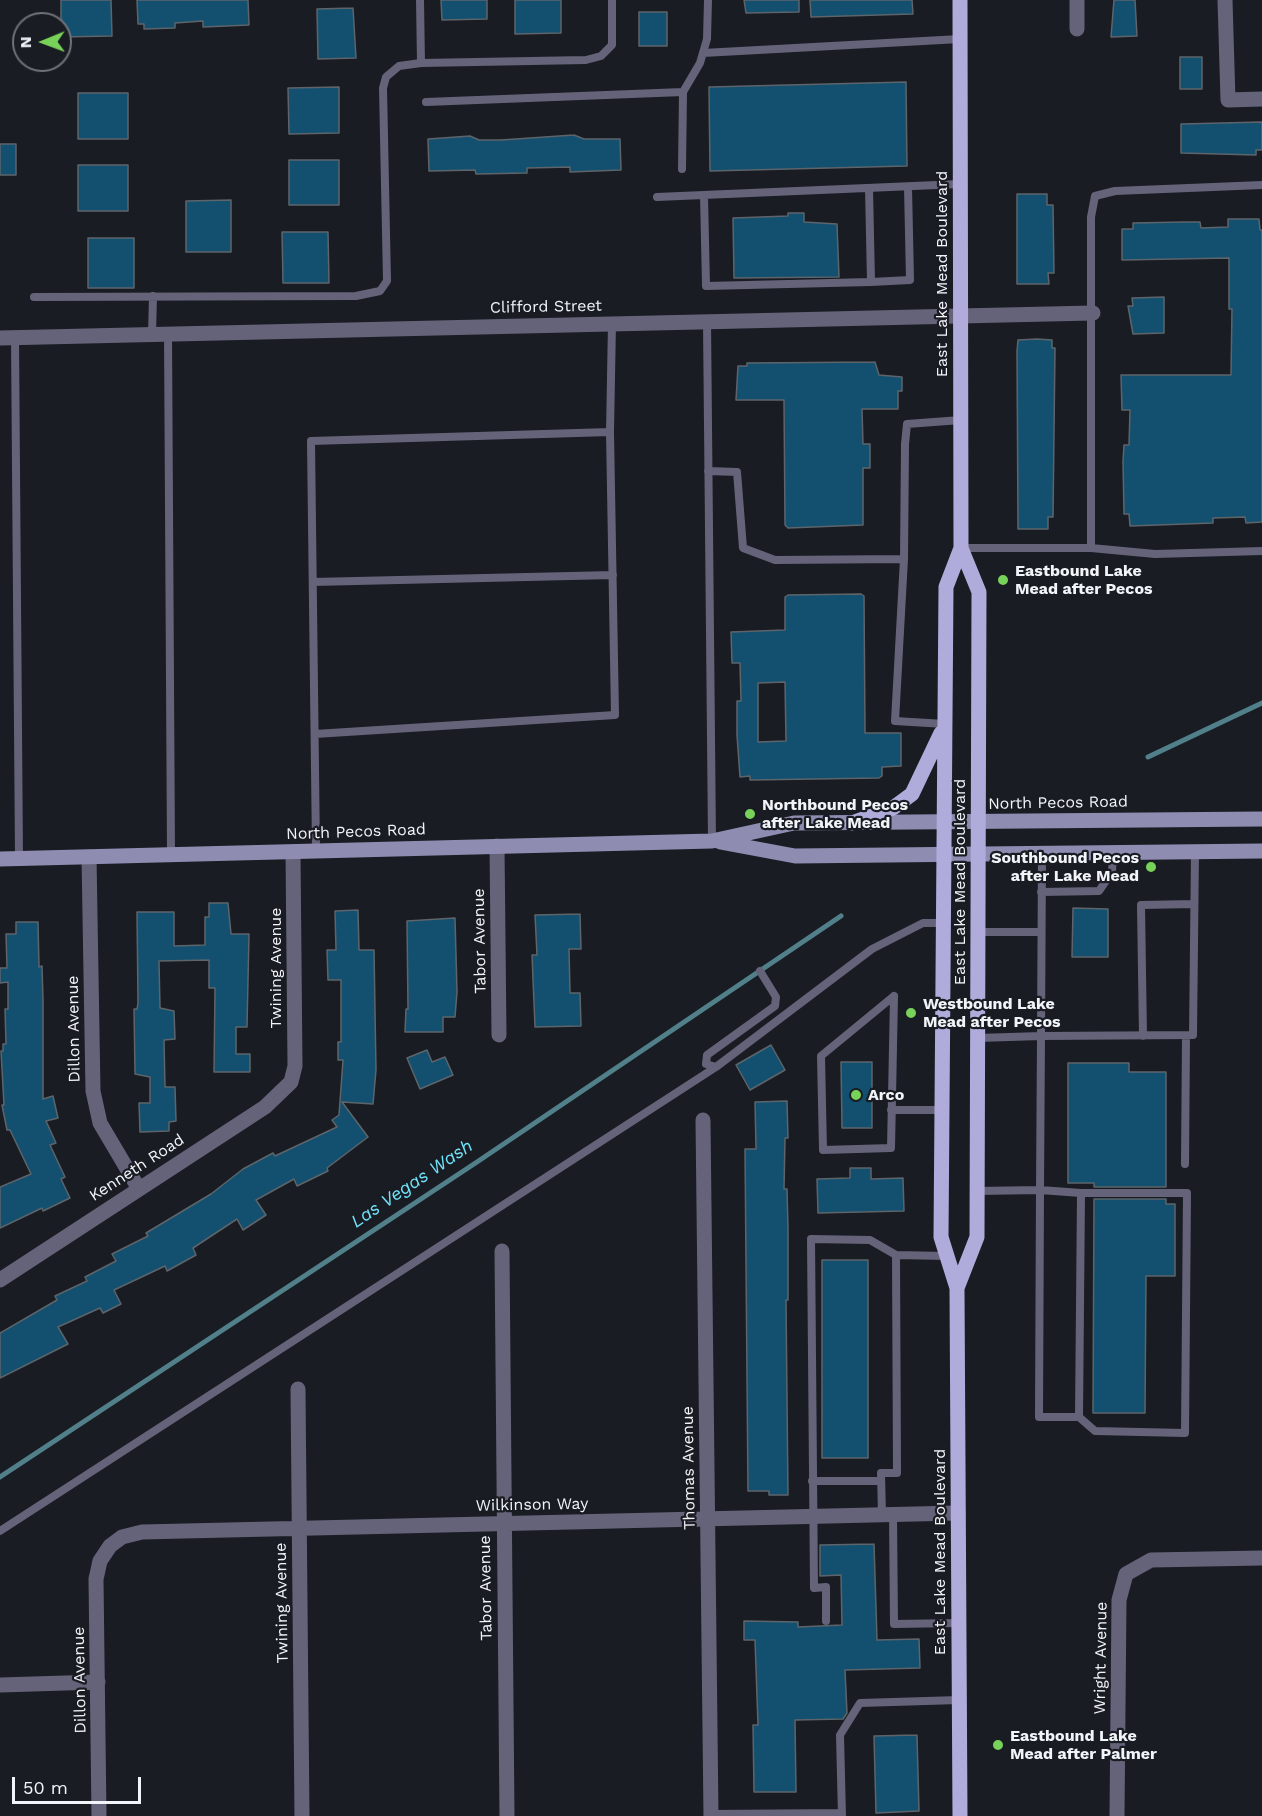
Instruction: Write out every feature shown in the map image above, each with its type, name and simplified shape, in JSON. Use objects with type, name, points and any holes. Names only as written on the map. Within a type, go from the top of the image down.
[{"type":"main road","name":"East Lake Mead Boulevard","points":[[960,0],[961,548],[946,587],[941,1237],[957,1288],[960,1816]]},
{"type":"main road","name":"East Lake Mead Boulevard","points":[[957,1288],[977,1237],[979,592],[961,548]]},
{"type":"main road","points":[[852,823],[893,808],[912,794],[945,724]]},
{"type":"main road","name":"North Pecos Road","points":[[0,860],[712,841],[794,823],[1262,819]]},
{"type":"main road","name":"North Pecos Road","points":[[712,841],[795,856],[1262,852]]},
{"type":"street","points":[[1077,0],[1077,29]]},
{"type":"street","points":[[1225,0],[1228,100],[1262,99]]},
{"type":"street","name":"Clifford Street","points":[[7,338],[1093,313]]},
{"type":"street","name":"Tabor Avenue","points":[[497,846],[499,1035]]},
{"type":"street","name":"Twining Avenue","points":[[291,1082],[295,1066],[293,852]]},
{"type":"street","name":"Dillon Avenue","points":[[89,857],[93,1091],[100,1123],[139,1189]]},
{"type":"street","name":"Kenneth Road","points":[[0,1280],[265,1107],[291,1082]]},
{"type":"street","name":"Thomas Avenue","points":[[703,1120],[711,1815]]},
{"type":"street","name":"Tabor Avenue","points":[[502,1251],[507,1816]]},
{"type":"street","name":"Twining Avenue","points":[[298,1389],[302,1816]]},
{"type":"street","name":"Wilkinson Way","points":[[110,1546],[122,1537],[142,1532],[958,1513]]},
{"type":"street","name":"Dillon Avenue","points":[[99,1816],[96,1579],[100,1562],[110,1546]]},
{"type":"street","name":"Wright Avenue","points":[[1117,1816],[1119,1600],[1126,1574],[1151,1560],[1262,1558]]},
{"type":"street","points":[[0,1685],[98,1682]]},
{"type":"lane","points":[[420,0],[421,63]]},
{"type":"lane","points":[[34,297],[356,296],[380,291],[387,281],[383,88],[386,77],[399,66],[421,63],[586,60],[601,56],[612,45],[612,0]]},
{"type":"lane","points":[[682,169],[683,92],[700,63],[707,39],[708,0]]},
{"type":"lane","points":[[703,52],[960,39]]},
{"type":"lane","points":[[426,102],[683,92]]},
{"type":"lane","points":[[657,197],[960,184]]},
{"type":"lane","points":[[1091,548],[1093,313],[1091,217],[1095,196],[1115,192],[1262,185]]},
{"type":"lane","points":[[704,195],[706,286],[871,282],[910,280],[908,187]]},
{"type":"lane","points":[[868,188],[871,282]]},
{"type":"lane","points":[[152,334],[153,296]]},
{"type":"lane","points":[[707,321],[712,841]]},
{"type":"lane","points":[[315,734],[615,715],[610,432],[612,323]]},
{"type":"lane","points":[[168,333],[171,855]]},
{"type":"lane","points":[[7,338],[19,859]]},
{"type":"lane","points":[[945,724],[895,721],[904,559],[907,424],[961,420]]},
{"type":"lane","points":[[316,851],[311,441],[610,432]]},
{"type":"lane","points":[[708,471],[737,472],[743,548],[775,560],[904,559]]},
{"type":"lane","points":[[961,548],[1091,548],[1155,554],[1262,551]]},
{"type":"lane","points":[[313,582],[613,574]]},
{"type":"lane","points":[[978,1038],[1193,1035],[1195,852]]},
{"type":"lane","points":[[1041,892],[1099,891],[1112,872],[1113,854]]},
{"type":"lane","points":[[977,1191],[1040,1190],[1081,1193],[1187,1193],[1185,1433],[1095,1431],[1079,1417],[1039,1417],[1040,1190],[1041,1036],[1041,892],[1042,855]]},
{"type":"lane","points":[[1143,1035],[1141,905],[1194,904]]},
{"type":"lane","points":[[0,1531],[716,1067],[870,951],[923,923],[943,923]]},
{"type":"lane","points":[[978,932],[1041,932]]},
{"type":"lane","points":[[716,1067],[706,1064],[707,1055],[775,1006],[776,997],[760,971]]},
{"type":"lane","points":[[894,996],[891,1099],[891,1110],[891,1148],[823,1150],[821,1056],[894,996]]},
{"type":"lane","points":[[1185,1164],[1186,1036]]},
{"type":"lane","points":[[891,1110],[942,1110]]},
{"type":"lane","points":[[1079,1417],[1081,1193]]},
{"type":"lane","points":[[826,1621],[825,1587],[814,1588],[812,1239],[870,1240],[896,1256],[946,1256]]},
{"type":"lane","points":[[896,1256],[897,1473],[881,1473],[887,1514],[894,1624],[959,1623]]},
{"type":"lane","points":[[812,1481],[881,1481]]},
{"type":"lane","points":[[711,1815],[842,1814],[840,1736],[860,1703],[959,1700]]},
{"type":"building","points":[[61,0],[111,0],[112,36],[72,37],[72,12],[61,12]]},
{"type":"building","points":[[137,0],[248,0],[249,25],[203,27],[203,21],[175,23],[175,28],[144,29],[144,24],[138,24]]},
{"type":"building","points":[[441,0],[487,0],[487,19],[442,20]]},
{"type":"building","points":[[515,0],[561,0],[561,33],[515,34]]},
{"type":"building","points":[[744,0],[799,0],[799,12],[746,13]]},
{"type":"building","points":[[810,0],[912,0],[913,14],[811,17]]},
{"type":"building","points":[[1114,0],[1135,0],[1137,36],[1111,37]]},
{"type":"building","points":[[353,8],[356,58],[318,59],[317,9]]},
{"type":"building","points":[[639,12],[667,12],[667,46],[639,46]]},
{"type":"building","points":[[1180,57],[1202,57],[1202,89],[1180,89]]},
{"type":"building","points":[[906,82],[907,166],[710,171],[709,87]]},
{"type":"building","points":[[339,87],[339,133],[289,134],[288,88]]},
{"type":"building","points":[[78,93],[128,93],[128,139],[78,139]]},
{"type":"building","points":[[1262,122],[1262,150],[1256,150],[1256,155],[1181,153],[1181,124]]},
{"type":"building","points":[[574,135],[584,139],[620,139],[621,170],[570,172],[570,167],[527,168],[527,173],[476,174],[475,170],[429,171],[428,139],[470,136],[479,140],[501,140]]},
{"type":"building","points":[[0,144],[16,144],[16,175],[0,175]]},
{"type":"building","points":[[289,160],[339,160],[339,205],[289,205]]},
{"type":"building","points":[[78,165],[128,165],[128,211],[78,211]]},
{"type":"building","points":[[1017,194],[1047,194],[1047,205],[1053,205],[1054,273],[1048,273],[1049,284],[1017,284]]},
{"type":"building","points":[[231,200],[231,252],[186,252],[186,201]]},
{"type":"building","points":[[788,213],[804,213],[804,222],[837,224],[839,277],[734,278],[733,218],[788,216]]},
{"type":"building","points":[[1228,219],[1259,219],[1260,230],[1262,230],[1262,522],[1246,523],[1245,517],[1213,518],[1213,523],[1130,526],[1129,514],[1124,514],[1123,461],[1124,445],[1129,445],[1130,410],[1122,410],[1121,375],[1231,375],[1232,309],[1229,309],[1229,258],[1122,260],[1122,229],[1133,229],[1133,223],[1185,222],[1200,222],[1201,228],[1228,227]]},
{"type":"building","points":[[282,232],[328,232],[329,283],[283,283]]},
{"type":"building","points":[[88,238],[134,238],[134,288],[88,288]]},
{"type":"building","points":[[1164,297],[1164,333],[1133,334],[1128,306],[1133,306],[1132,298]]},
{"type":"building","points":[[1018,340],[1052,340],[1052,348],[1055,348],[1053,517],[1048,517],[1048,529],[1018,529]]},
{"type":"building","points":[[875,362],[879,375],[902,377],[902,391],[898,391],[898,409],[862,409],[863,444],[870,444],[870,468],[863,468],[863,525],[788,528],[785,525],[784,400],[736,400],[738,366],[747,366],[747,363]]},
{"type":"building","points":[[861,594],[864,596],[865,733],[901,733],[901,766],[882,767],[882,776],[879,778],[750,780],[750,776],[740,777],[737,701],[741,701],[740,663],[732,663],[731,632],[785,630],[785,597],[788,595]],"holes":[[[785,682],[786,741],[758,742],[758,683]]]},
{"type":"building","points":[[209,903],[228,903],[231,934],[249,934],[247,1027],[236,1027],[236,1054],[250,1054],[250,1072],[214,1072],[215,988],[209,988],[209,960],[159,961],[160,1008],[174,1011],[175,1039],[164,1040],[165,1087],[175,1087],[176,1121],[169,1122],[169,1131],[140,1132],[139,1103],[150,1103],[150,1077],[135,1074],[134,1009],[137,1009],[138,1003],[137,912],[174,912],[174,946],[205,945],[205,917],[209,917]]},
{"type":"building","points":[[1073,908],[1108,909],[1108,957],[1072,957]]},
{"type":"building","points":[[358,910],[359,950],[374,950],[376,1070],[373,1104],[342,1102],[368,1137],[327,1168],[328,1171],[297,1186],[294,1179],[256,1200],[266,1215],[243,1230],[237,1219],[193,1248],[196,1255],[167,1271],[165,1266],[114,1290],[121,1304],[103,1313],[100,1308],[58,1327],[68,1344],[0,1378],[0,1333],[57,1300],[55,1296],[87,1281],[85,1277],[116,1261],[112,1254],[148,1236],[146,1233],[211,1194],[243,1169],[273,1153],[275,1156],[337,1127],[332,1120],[339,1115],[343,1060],[338,1060],[338,1042],[341,1042],[341,980],[328,980],[327,950],[336,950],[335,911]]},
{"type":"building","points":[[580,914],[581,949],[569,949],[570,993],[580,993],[581,1026],[535,1027],[532,955],[537,955],[535,915]]},
{"type":"building","points":[[455,918],[457,992],[455,1017],[443,1017],[443,1032],[405,1032],[406,1009],[408,1009],[407,921]]},
{"type":"building","points":[[16,922],[38,922],[39,967],[42,966],[43,1000],[43,1099],[53,1096],[58,1118],[46,1121],[56,1143],[50,1145],[65,1177],[61,1179],[70,1198],[43,1211],[42,1208],[0,1228],[0,1187],[31,1174],[10,1130],[7,1130],[2,1105],[4,1105],[1,1051],[3,1051],[3,1044],[6,1044],[5,1009],[8,1009],[8,982],[0,983],[0,968],[7,968],[6,934],[16,934]]},
{"type":"building","points":[[771,1045],[785,1070],[750,1090],[736,1065]]},
{"type":"building","points":[[427,1050],[432,1062],[445,1057],[453,1075],[420,1089],[407,1058]]},
{"type":"building","points":[[841,1062],[872,1062],[872,1128],[842,1128]]},
{"type":"building","points":[[1068,1063],[1129,1063],[1129,1072],[1166,1072],[1166,1187],[1094,1187],[1094,1183],[1068,1183]]},
{"type":"building","points":[[787,1101],[788,1138],[785,1138],[784,1189],[787,1189],[788,1227],[788,1300],[786,1300],[788,1495],[769,1495],[769,1491],[748,1491],[745,1149],[756,1149],[755,1102]]},
{"type":"building","points":[[850,1168],[871,1168],[871,1179],[903,1178],[904,1211],[818,1213],[817,1179],[850,1178]]},
{"type":"building","points":[[1094,1199],[1166,1199],[1166,1204],[1175,1204],[1175,1276],[1146,1276],[1145,1413],[1093,1413]]},
{"type":"building","points":[[822,1260],[868,1260],[868,1458],[822,1458]]},
{"type":"building","points":[[874,1544],[877,1640],[919,1639],[920,1668],[845,1670],[847,1713],[843,1719],[795,1720],[796,1792],[754,1792],[753,1725],[758,1725],[755,1640],[744,1640],[744,1621],[798,1622],[798,1627],[842,1625],[841,1575],[820,1576],[820,1545]]},
{"type":"building","points":[[917,1735],[919,1811],[876,1813],[874,1736]]},
{"type":"waterway","name":"Las Vegas Wash","points":[[1148,757],[1262,703]]},
{"type":"waterway","name":"Las Vegas Wash","points":[[0,1477],[477,1162],[841,916]]},
{"type":"place","name":"Eastbound Lake Mead after Pecos","points":[[1003,580]]},
{"type":"place","name":"Northbound Pecos after Lake Mead","points":[[750,814]]},
{"type":"place","name":"Southbound Pecos after Lake Mead","points":[[1151,867]]},
{"type":"place","name":"Westbound Lake Mead after Pecos","points":[[911,1013]]},
{"type":"place","name":"Arco","points":[[856,1095]]},
{"type":"place","name":"Eastbound Lake Mead after Palmer","points":[[998,1745]]}]
